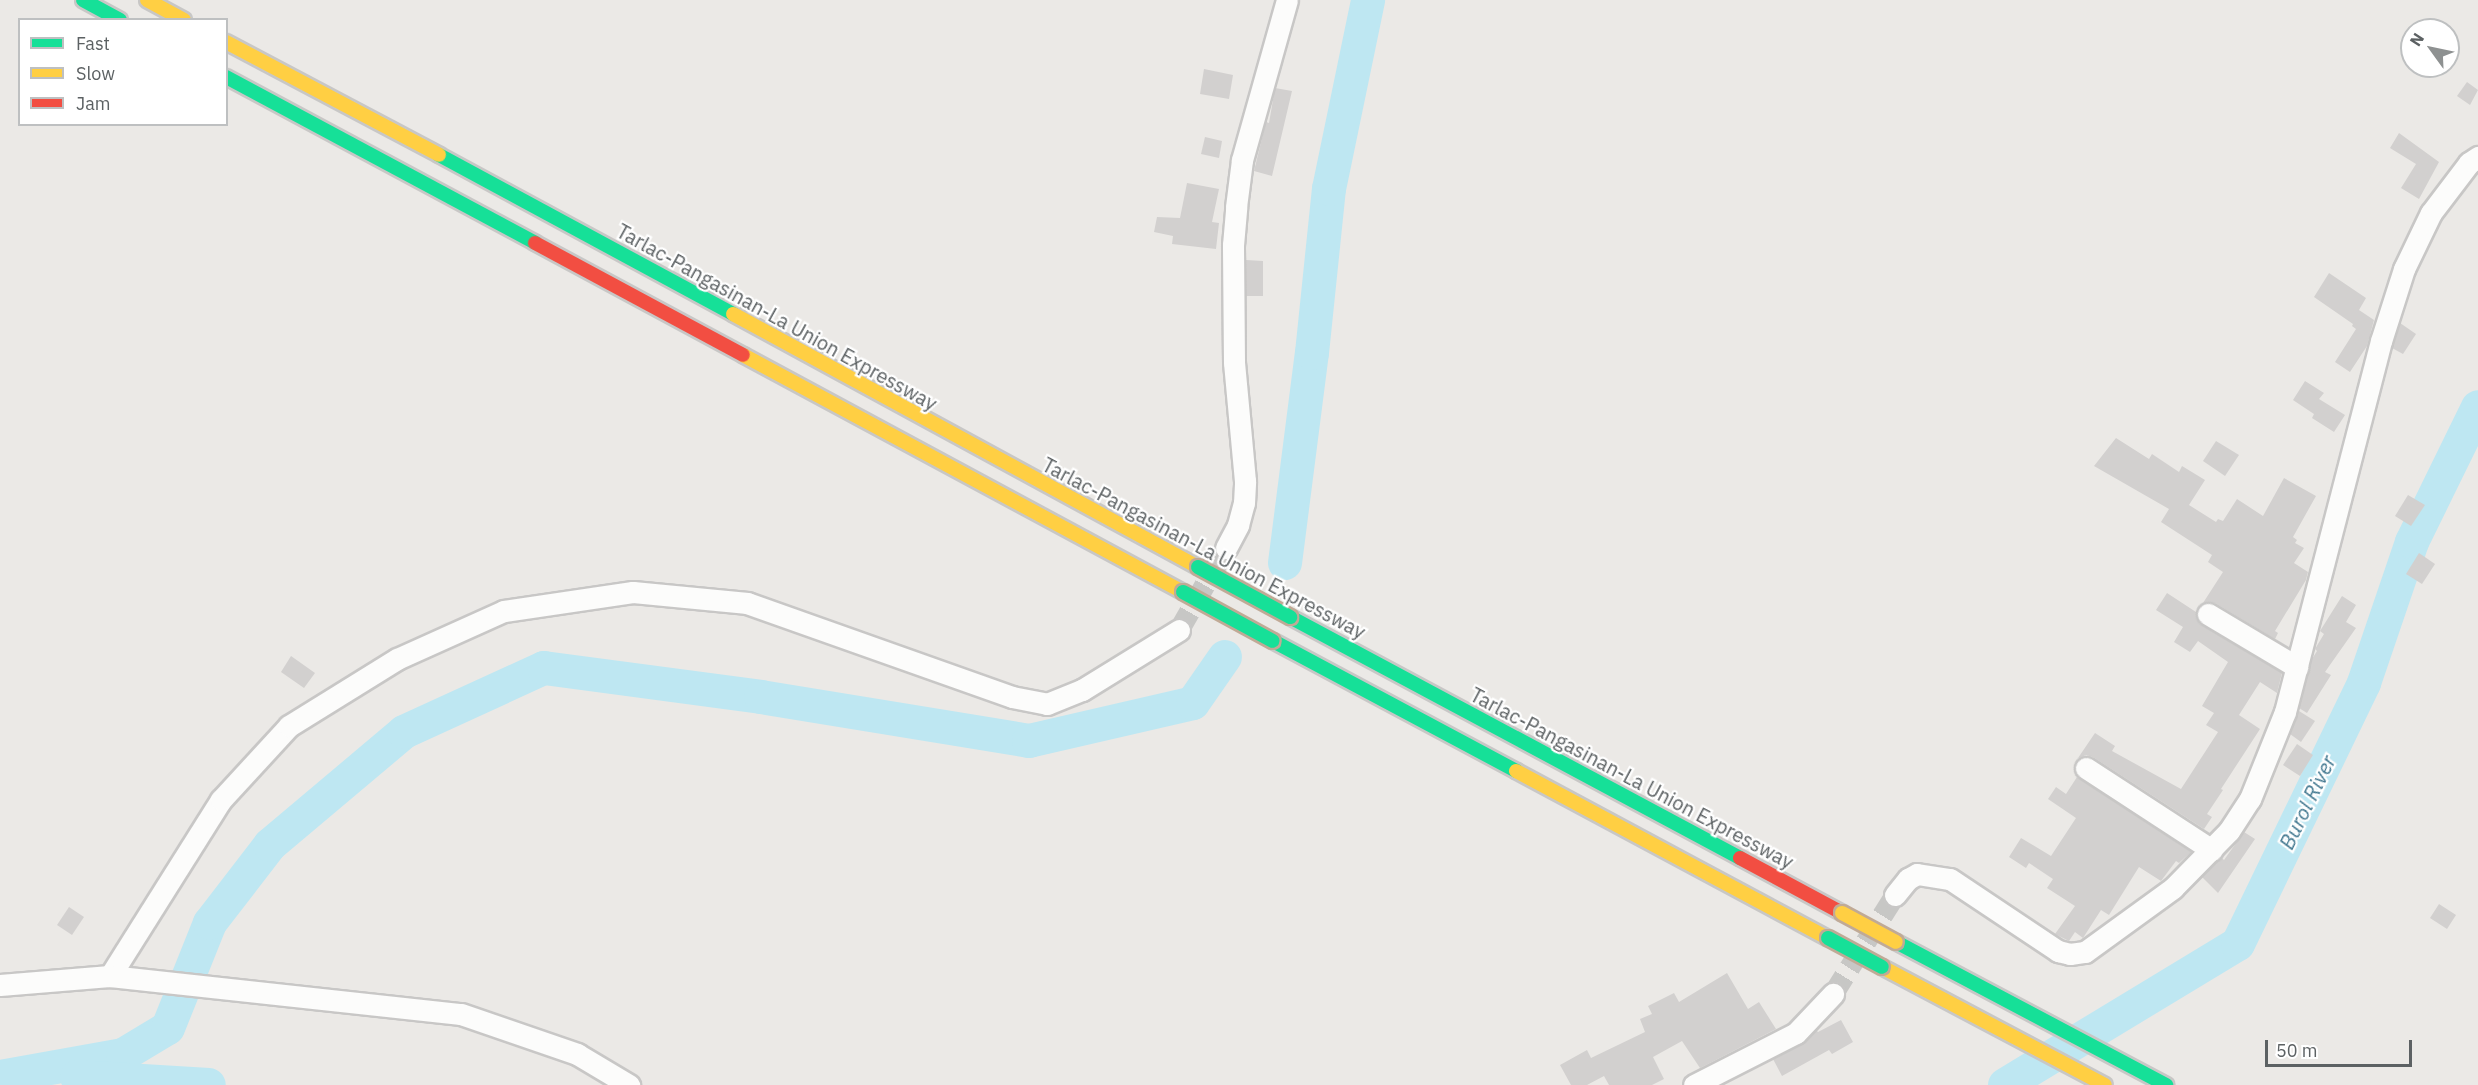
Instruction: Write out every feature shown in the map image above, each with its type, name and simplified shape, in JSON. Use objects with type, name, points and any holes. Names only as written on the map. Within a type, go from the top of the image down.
[{"type":"highway","points":[[83,0],[116,18]]},
{"type":"highway","points":[[147,0],[180,18]]},
{"type":"highway","name":"Tarlac-Pangasinan-La Union Expressway","points":[[228,43],[420,144],[1198,567],[2166,1085]]},
{"type":"highway","points":[[228,78],[818,397],[2105,1085]]},
{"type":"street","points":[[1226,548],[1238,525],[1244,503],[1245,481],[1234,362],[1233,244],[1236,207],[1245,150],[1287,0]]},
{"type":"street","points":[[1895,895],[1908,879],[1917,874],[1950,879],[2058,951],[2070,954],[2085,952],[2173,888],[2212,850],[2250,799],[2285,712],[2381,341],[2404,269],[2431,213],[2463,170],[2478,157]]},
{"type":"street","points":[[110,976],[221,800],[289,726],[397,659],[504,611],[633,591],[747,603],[1012,697],[1047,704],[1082,690],[1179,630]]},
{"type":"street","points":[[2208,614],[2297,667]]},
{"type":"street","points":[[2086,768],[2212,850]]},
{"type":"street","points":[[0,985],[110,976],[461,1014],[577,1054],[629,1085]]},
{"type":"street","points":[[1695,1085],[1796,1033],[1833,993]]},
{"type":"building","points":[[1204,69],[1233,75],[1229,99],[1200,94]]},
{"type":"building","points":[[2467,82],[2478,90],[2470,105],[2457,96]]},
{"type":"building","points":[[1275,88],[1292,91],[1272,176],[1254,171],[1266,122],[1269,123]]},
{"type":"building","points":[[2399,133],[2439,162],[2419,199],[2401,188],[2416,164],[2390,148]]},
{"type":"building","points":[[1205,137],[1222,141],[1219,158],[1201,154]]},
{"type":"building","points":[[1187,183],[1219,189],[1212,222],[1219,223],[1216,249],[1172,244],[1173,236],[1154,232],[1157,217],[1180,218]]},
{"type":"building","points":[[1246,260],[1263,261],[1263,296],[1246,296]]},
{"type":"building","points":[[2329,273],[2366,298],[2359,310],[2374,320],[2367,346],[2350,372],[2335,362],[2356,329],[2352,326],[2353,324],[2314,297]]},
{"type":"building","points":[[2400,323],[2416,334],[2403,354],[2392,348]]},
{"type":"building","points":[[2305,381],[2324,393],[2319,399],[2345,415],[2334,432],[2312,418],[2314,414],[2293,400]]},
{"type":"building","points":[[2116,438],[2149,459],[2152,454],[2179,472],[2182,466],[2205,480],[2189,505],[2216,522],[2218,519],[2223,521],[2237,499],[2263,516],[2284,478],[2316,496],[2293,537],[2297,540],[2295,543],[2304,548],[2294,563],[2308,572],[2306,580],[2275,631],[2278,633],[2275,639],[2215,603],[2203,603],[2223,572],[2208,562],[2212,555],[2161,522],[2169,509],[2094,466]]},
{"type":"building","points":[[2216,441],[2239,455],[2225,476],[2203,461]]},
{"type":"building","points":[[2408,495],[2425,505],[2411,526],[2395,516]]},
{"type":"building","points":[[2419,553],[2435,564],[2422,584],[2406,574]]},
{"type":"building","points":[[2167,593],[2196,612],[2197,620],[2201,625],[2282,673],[2277,693],[2260,682],[2239,715],[2260,729],[2207,814],[2212,817],[2204,829],[2093,757],[2086,755],[2078,758],[2095,733],[2115,746],[2112,751],[2181,789],[2218,732],[2206,725],[2214,713],[2202,706],[2228,662],[2198,641],[2190,652],[2174,642],[2183,627],[2156,610]]},
{"type":"building","points":[[2342,596],[2356,605],[2346,622],[2356,628],[2325,672],[2331,675],[2307,713],[2299,708],[2312,659],[2317,651],[2315,649],[2324,634],[2320,631]]},
{"type":"building","points":[[291,656],[315,673],[304,688],[281,672]]},
{"type":"building","points":[[2299,711],[2315,721],[2301,742],[2290,734]]},
{"type":"building","points":[[2297,744],[2313,755],[2300,776],[2283,765]]},
{"type":"building","points":[[2077,777],[2191,852],[2179,863],[2176,861],[2161,881],[2139,867],[2109,915],[2101,910],[2083,938],[2075,932],[2069,941],[2055,934],[2075,906],[2047,888],[2053,879],[2029,863],[2026,868],[2009,857],[2021,838],[2051,856],[2076,818],[2048,799],[2056,787],[2066,794]]},
{"type":"building","points":[[2244,832],[2255,839],[2218,893],[2202,877],[2222,858],[2224,860]]},
{"type":"building","points":[[2439,904],[2456,915],[2447,929],[2430,918]]},
{"type":"building","points":[[69,907],[84,917],[72,935],[57,925]]},
{"type":"building","points":[[1727,973],[1748,1009],[1759,1002],[1776,1029],[1700,1068],[1682,1041],[1653,1057],[1664,1079],[1652,1085],[1609,1085],[1604,1076],[1587,1085],[1571,1085],[1560,1065],[1587,1050],[1591,1058],[1645,1032],[1640,1019],[1652,1014],[1648,1006],[1674,993],[1679,1002]]},
{"type":"building","points":[[1841,1020],[1853,1042],[1832,1054],[1829,1050],[1782,1076],[1773,1059],[1802,1044],[1816,1030],[1818,1032]]},
{"type":"waterway","points":[[1285,563],[1312,353],[1329,189],[1368,0]]},
{"type":"waterway","name":"Burol River","points":[[2005,1085],[2238,944],[2364,683],[2412,542],[2478,407]]},
{"type":"waterway","points":[[0,1077],[123,1055],[168,1028],[210,923],[270,845],[404,732],[544,668],[761,697],[1029,741],[1193,703],[1225,657]]},
{"type":"waterway","name":"Burol River","points":[[77,1077],[209,1085]]},
{"type":"tunnel","points":[[1179,630],[1226,548]]},
{"type":"tunnel","points":[[1833,994],[1895,895]]},
{"type":"traffic: fast","points":[[83,0],[116,18]]},
{"type":"traffic: fast","points":[[228,78],[535,243]]},
{"type":"traffic: fast","points":[[439,155],[733,314]]},
{"type":"traffic: fast","points":[[1198,567],[1290,617]]},
{"type":"traffic: fast","points":[[1183,592],[1273,641]]},
{"type":"traffic: fast","points":[[1290,617],[1740,858]]},
{"type":"traffic: fast","points":[[1273,641],[1516,771]]},
{"type":"traffic: fast","points":[[1828,938],[1882,967]]},
{"type":"traffic: fast","points":[[1896,942],[2166,1085]]},
{"type":"traffic: slow","points":[[147,0],[180,18]]},
{"type":"traffic: slow","points":[[228,43],[439,155]]},
{"type":"traffic: slow","points":[[733,314],[1198,567]]},
{"type":"traffic: slow","points":[[743,355],[1183,592]]},
{"type":"traffic: slow","points":[[1516,771],[1828,938]]},
{"type":"traffic: slow","points":[[1842,913],[1896,942]]},
{"type":"traffic: slow","points":[[1882,967],[2105,1085]]},
{"type":"traffic: jam","points":[[535,243],[743,355]]},
{"type":"traffic: jam","points":[[1740,858],[1842,913]]}]
